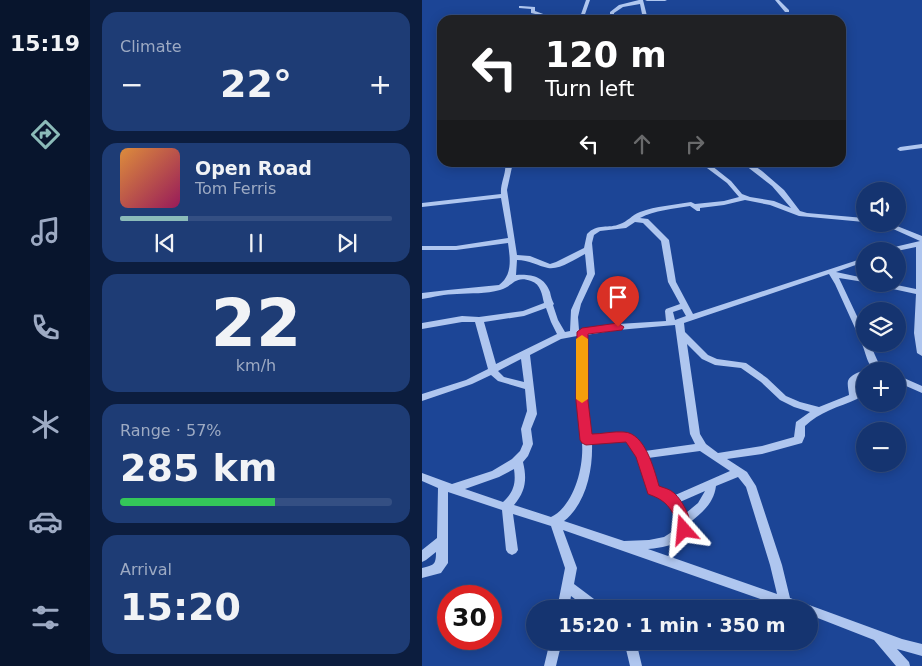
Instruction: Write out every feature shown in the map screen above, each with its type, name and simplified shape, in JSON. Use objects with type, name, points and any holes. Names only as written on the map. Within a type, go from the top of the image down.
[{"type":"street","points":[[515,15],[526,0]]},
{"type":"street","points":[[583,15],[588,0]]},
{"type":"street","points":[[647,0],[665,0]]},
{"type":"street","points":[[777,0],[787,11]]},
{"type":"street","points":[[612,15],[618,7],[641,1],[644,15]]},
{"type":"street","points":[[521,7],[533,8],[532,12],[543,15]]},
{"type":"street","points":[[900,149],[922,146]]},
{"type":"street","points":[[422,296],[447,292],[496,289],[507,285],[512,278],[514,257],[504,196],[507,167]]},
{"type":"street","points":[[709,167],[729,182],[745,198]]},
{"type":"street","points":[[752,167],[785,195],[800,214]]},
{"type":"street","points":[[422,205],[504,196]]},
{"type":"street","points":[[554,522],[560,520],[573,507],[585,461],[586,440],[579,332],[573,321],[575,306],[592,271],[588,240],[594,231],[618,227],[651,211],[691,204],[696,208],[745,198],[771,203],[800,214],[856,219]]},
{"type":"street","points":[[632,219],[645,221],[666,240],[672,282],[691,318]]},
{"type":"street","points":[[902,232],[921,241]]},
{"type":"street","points":[[422,248],[456,248],[511,240]]},
{"type":"street","points":[[906,246],[921,241]]},
{"type":"street","points":[[921,241],[917,257],[920,291],[917,338],[922,353]]},
{"type":"street","points":[[514,257],[527,258],[550,266],[559,264],[589,249]]},
{"type":"street","points":[[422,398],[469,382],[562,335],[675,322],[832,273],[856,263]]},
{"type":"street","points":[[832,273],[856,278]]},
{"type":"street","points":[[832,273],[856,322]]},
{"type":"street","points":[[512,278],[523,276],[536,278],[543,284],[553,318],[562,335]]},
{"type":"street","points":[[906,288],[920,291]]},
{"type":"street","points":[[422,326],[462,320],[479,320],[524,312],[550,304]]},
{"type":"street","points":[[683,306],[669,311],[681,333],[705,357],[715,362],[743,365],[764,380],[783,398],[797,405],[819,411]]},
{"type":"street","points":[[479,320],[493,370],[502,379],[529,387]]},
{"type":"street","points":[[681,333],[694,434],[702,447],[738,472],[751,486],[776,566],[784,600]]},
{"type":"street","points":[[447,487],[490,478],[523,455],[528,444],[526,430],[532,419],[525,353]]},
{"type":"street","points":[[715,457],[762,450],[798,440],[800,425],[819,411],[854,397],[853,381],[856,379]]},
{"type":"street","points":[[906,382],[922,390]]},
{"type":"street","points":[[586,440],[625,437],[630,439],[642,455],[653,490],[668,495],[684,522],[684,530],[679,536],[669,541],[636,545],[618,544]]},
{"type":"street","points":[[642,455],[702,447]]},
{"type":"street","points":[[506,507],[514,499],[521,485],[521,474],[516,460]]},
{"type":"street","points":[[672,501],[738,472]]},
{"type":"street","points":[[422,477],[784,600]]},
{"type":"street","points":[[684,522],[707,500],[711,493],[711,485]]},
{"type":"street","points":[[422,573],[432,571],[440,566],[447,487]]},
{"type":"street","points":[[506,507],[512,550]]},
{"type":"street","points":[[554,522],[571,568],[565,600]]},
{"type":"street","points":[[422,557],[441,541]]},
{"type":"street","points":[[568,586],[586,600]]},
{"type":"street","points":[[818,613],[877,636],[922,650]]},
{"type":"street","points":[[877,636],[904,666]]},
{"type":"street","points":[[550,666],[554,650]]},
{"type":"street","points":[[632,650],[636,666]]},
{"type":"slow traffic","points":[[582,339],[582,399]]},
{"type":"route","points":[[618,327],[582,332],[582,401],[586,440],[625,437],[630,439],[642,455],[653,490],[668,495],[683,519],[684,530]]}]
